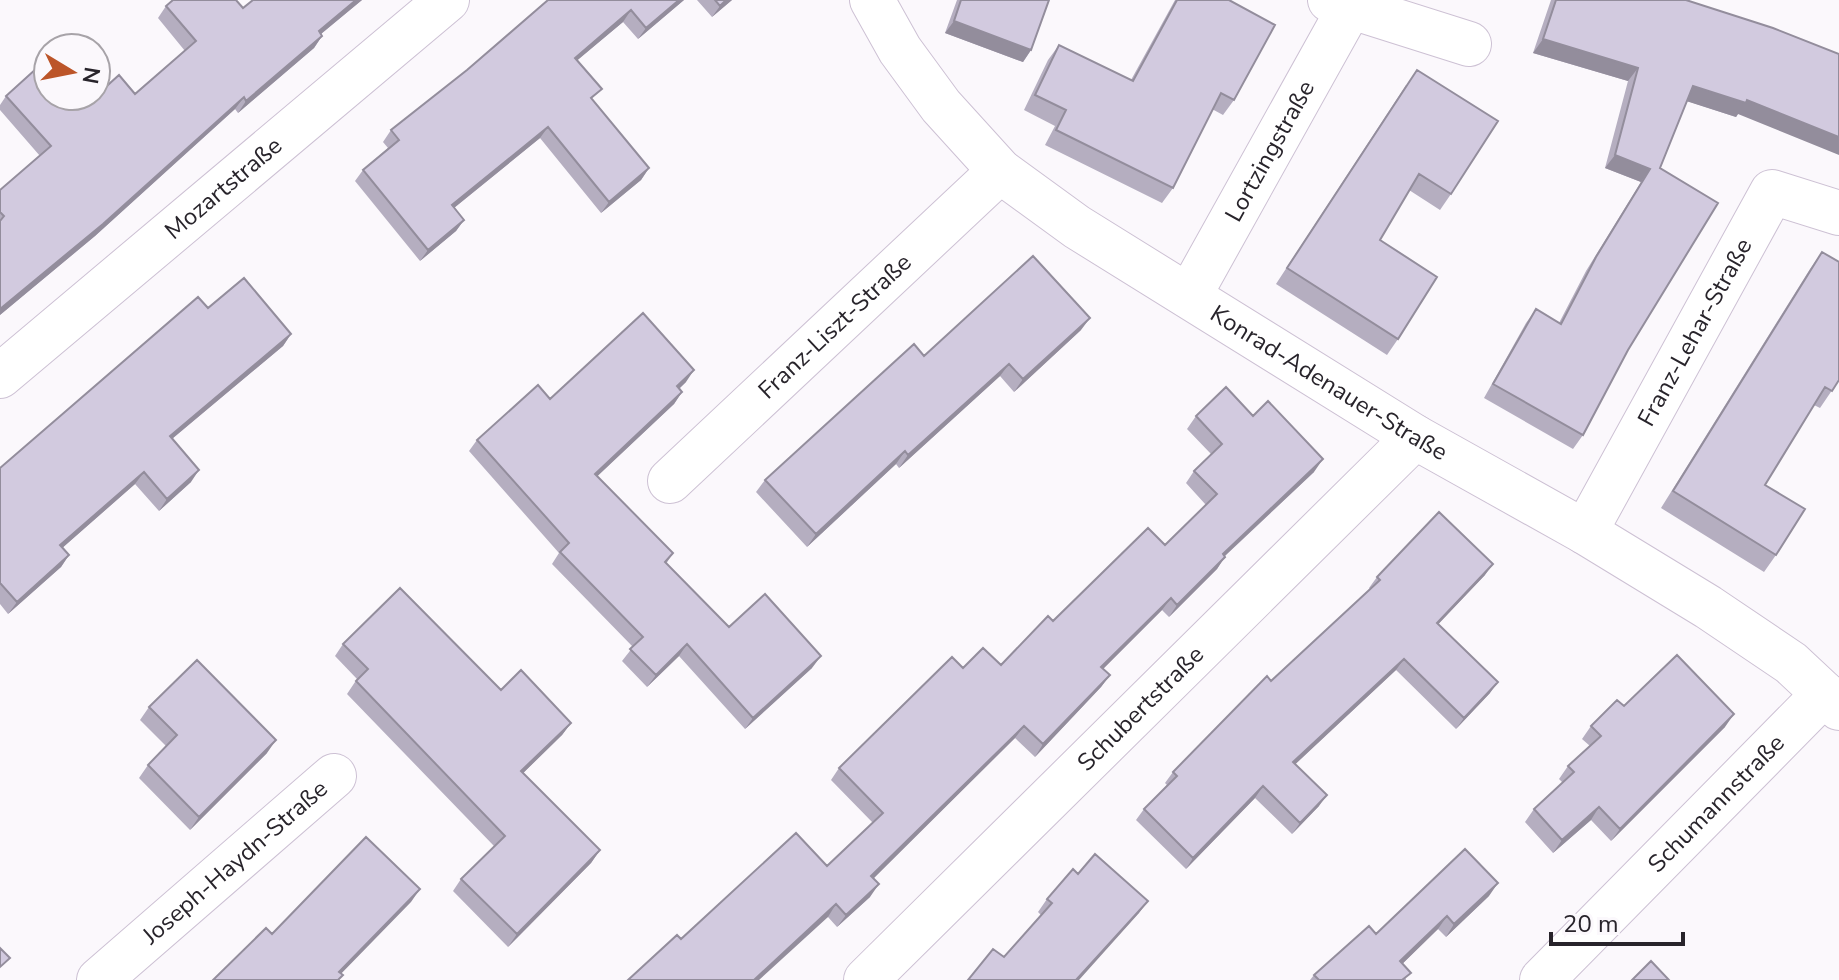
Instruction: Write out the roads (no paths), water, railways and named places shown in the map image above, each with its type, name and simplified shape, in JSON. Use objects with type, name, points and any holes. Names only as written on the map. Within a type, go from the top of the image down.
[{"type":"street","name":"Mozartstraße","points":[[0,376],[447,0]]},
{"type":"street","name":"Konrad-Adenauer-Straße","points":[[872,0],[900,50],[941,106],[1000,171],[1077,227],[1415,437],[1585,532],[1791,663],[1831,701]]},
{"type":"street","name":"Lortzingstraße","points":[[1189,296],[1340,3],[1469,44]]},
{"type":"street","name":"Franz-Liszt-Straße","points":[[670,481],[1000,171]]},
{"type":"street","name":"Franz-Lehar-Straße","points":[[1585,532],[1772,192],[1839,213]]},
{"type":"street","name":"Schubertstraße","points":[[866,980],[1415,437]]},
{"type":"street","name":"Schumannstraße","points":[[1542,980],[1831,701]]},
{"type":"street","name":"Joseph-Haydn-Straße","points":[[99,980],[334,776]]}]
